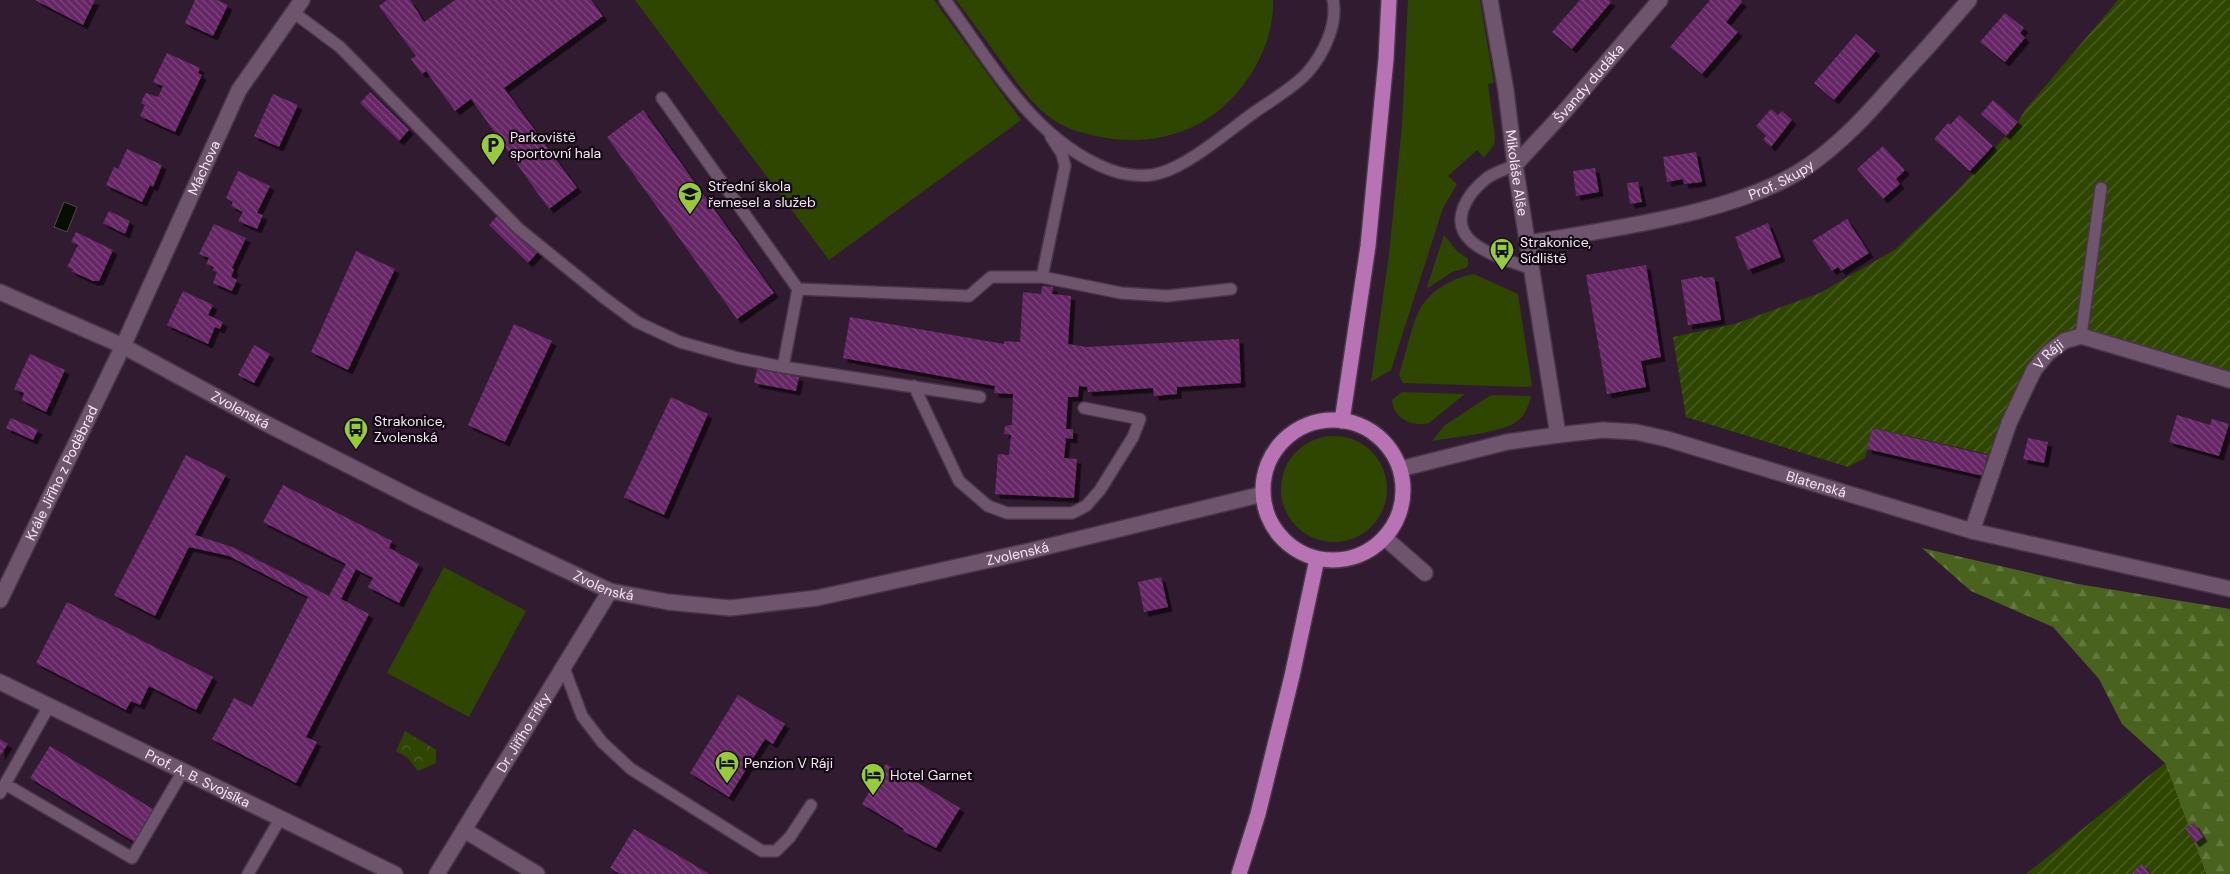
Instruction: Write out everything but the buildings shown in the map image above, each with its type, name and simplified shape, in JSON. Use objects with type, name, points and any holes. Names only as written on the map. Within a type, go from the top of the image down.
[{"type":"main road","points":[[1342,420],[1368,246],[1386,58],[1389,0]]},
{"type":"main road","points":[[1342,420],[1362,426],[1378,436],[1392,451],[1400,469],[1404,487],[1402,505],[1396,523],[1385,538],[1371,550],[1354,558],[1335,561],[1317,559],[1296,550],[1279,536],[1268,516],[1263,494],[1265,474],[1270,461],[1285,439],[1302,427],[1322,421],[1342,420]]},
{"type":"main road","points":[[1239,874],[1258,814],[1290,685],[1317,559]]},
{"type":"street","name":"Mikoláše Alše","points":[[1490,0],[1506,91],[1515,165],[1558,434]]},
{"type":"street","name":"Švandy dudáka","points":[[1515,165],[1564,112],[1660,0]]},
{"type":"street","name":"Prof. Skupy","points":[[1528,243],[1635,224],[1707,208],[1764,189],[1807,166],[1852,132],[1969,0]]},
{"type":"street","name":"Máchova","points":[[123,346],[239,90],[297,6]]},
{"type":"street","name":"Zvolenská","points":[[0,292],[123,346],[262,421],[417,500],[610,591],[668,602],[730,608],[817,598],[1025,552],[1263,494]]},
{"type":"street","name":"V Ráji","points":[[1972,531],[2010,423],[2034,370],[2048,353],[2064,341],[2081,336],[2230,380]]},
{"type":"street","name":"Krále Jiřího z Poděbrad","points":[[0,600],[123,346]]},
{"type":"street","name":"Blatenská","points":[[1400,469],[1507,442],[1558,434],[1603,430],[1636,432],[1668,439],[1972,531],[2230,589]]},
{"type":"street","points":[[1385,538],[1425,573]]},
{"type":"street","name":"Dr. Jiřího Fifky","points":[[437,874],[610,591]]},
{"type":"street","name":"Prof. A. B. Svojsíka","points":[[0,682],[395,874]]},
{"type":"street","points":[[464,830],[537,874]]},
{"type":"lane","points":[[944,0],[1026,111],[1047,131],[1091,161],[1110,170],[1136,176],[1160,173],[1187,160],[1286,90],[1306,73],[1321,52],[1331,32],[1334,5],[1332,0]]},
{"type":"lane","points":[[297,6],[519,229],[602,298],[637,322],[680,342],[738,358],[783,367],[980,396]]},
{"type":"lane","points":[[662,98],[798,289],[783,367]]},
{"type":"lane","points":[[1042,277],[1065,166],[1062,154],[1047,131]]},
{"type":"lane","points":[[1515,165],[1488,177],[1468,197],[1462,209],[1461,219],[1465,234],[1471,241],[1509,261],[1532,269]]},
{"type":"lane","points":[[2081,336],[2100,188]]},
{"type":"lane","points":[[798,289],[969,296],[991,277],[1042,277],[1121,293],[1167,296],[1232,290]]},
{"type":"lane","points":[[914,386],[958,481],[988,506],[1006,513],[1072,513],[1086,506],[1100,490],[1133,437],[1140,419],[1084,408]]},
{"type":"lane","points":[[564,668],[582,716],[602,742],[627,766],[762,851],[776,851],[790,837],[811,805]]},
{"type":"lane","points":[[49,706],[3,789],[132,858],[183,771]]},
{"type":"lane","points":[[248,874],[280,819]]},
{"type":"green space","points":[[635,0],[934,0],[1021,120],[829,260]]},
{"type":"green space","points":[[956,0],[1273,0],[1272,20],[1260,58],[1237,93],[1222,108],[1206,120],[1177,133],[1143,140],[1119,140],[1068,128],[1043,112],[1022,89]]},
{"type":"green space","points":[[1408,0],[1480,0],[1494,83],[1488,84],[1495,137],[1494,145],[1484,158],[1477,150],[1448,176],[1457,184],[1443,208],[1391,370],[1371,382],[1389,254],[1402,125]]},
{"type":"green space","points":[[2118,0],[2230,0],[2230,375],[2100,337],[2039,352],[1983,476],[1987,454],[1873,428],[1865,458],[1848,467],[1686,417],[1673,337],[1735,324],[1820,293],[1896,249],[1959,189],[2018,122],[2025,110]]},
{"type":"green space","points":[[1444,235],[1457,251],[1468,259],[1468,265],[1466,268],[1452,272],[1428,288],[1427,287]]},
{"type":"green space","points":[[1474,274],[1518,294],[1532,386],[1403,383],[1399,375],[1414,323],[1424,302],[1436,290],[1451,281]]},
{"type":"green space","points":[[1402,392],[1465,394],[1429,423],[1417,424],[1400,417],[1393,407],[1392,400]]},
{"type":"green space","points":[[1491,395],[1531,396],[1524,415],[1512,424],[1490,431],[1432,441],[1445,425]]},
{"type":"green space","points":[[1334,436],[1354,440],[1371,452],[1383,469],[1387,489],[1383,509],[1371,526],[1354,538],[1334,542],[1314,538],[1297,526],[1285,509],[1281,489],[1285,469],[1297,452],[1314,440]]},
{"type":"green space","points":[[1922,548],[2078,584],[2230,609],[2230,874],[2206,874],[2165,763],[2122,724],[2099,679],[2053,627],[1971,591]]},
{"type":"green space","points":[[444,567],[526,611],[469,717],[387,673]]},
{"type":"green space","points":[[405,731],[436,750],[436,763],[418,771],[408,758],[396,751]]},
{"type":"green space","points":[[2165,763],[2206,874],[2026,874]]},
{"type":"shaded area","points":[[64,202],[77,207],[67,232],[54,227]]},
{"type":"place","name":"Parkoviště sportovní hala","points":[[493,166]]},
{"type":"place","name":"Střední škola řemesel a služeb","points":[[690,215]]},
{"type":"place","name":"Strakonice, Sídliště","points":[[1502,271]]},
{"type":"place","name":"Strakonice, Zvolenská","points":[[356,450]]},
{"type":"place","name":"Penzion V Ráji","points":[[727,784]]},
{"type":"place","name":"Hotel Garnet","points":[[873,796]]}]
